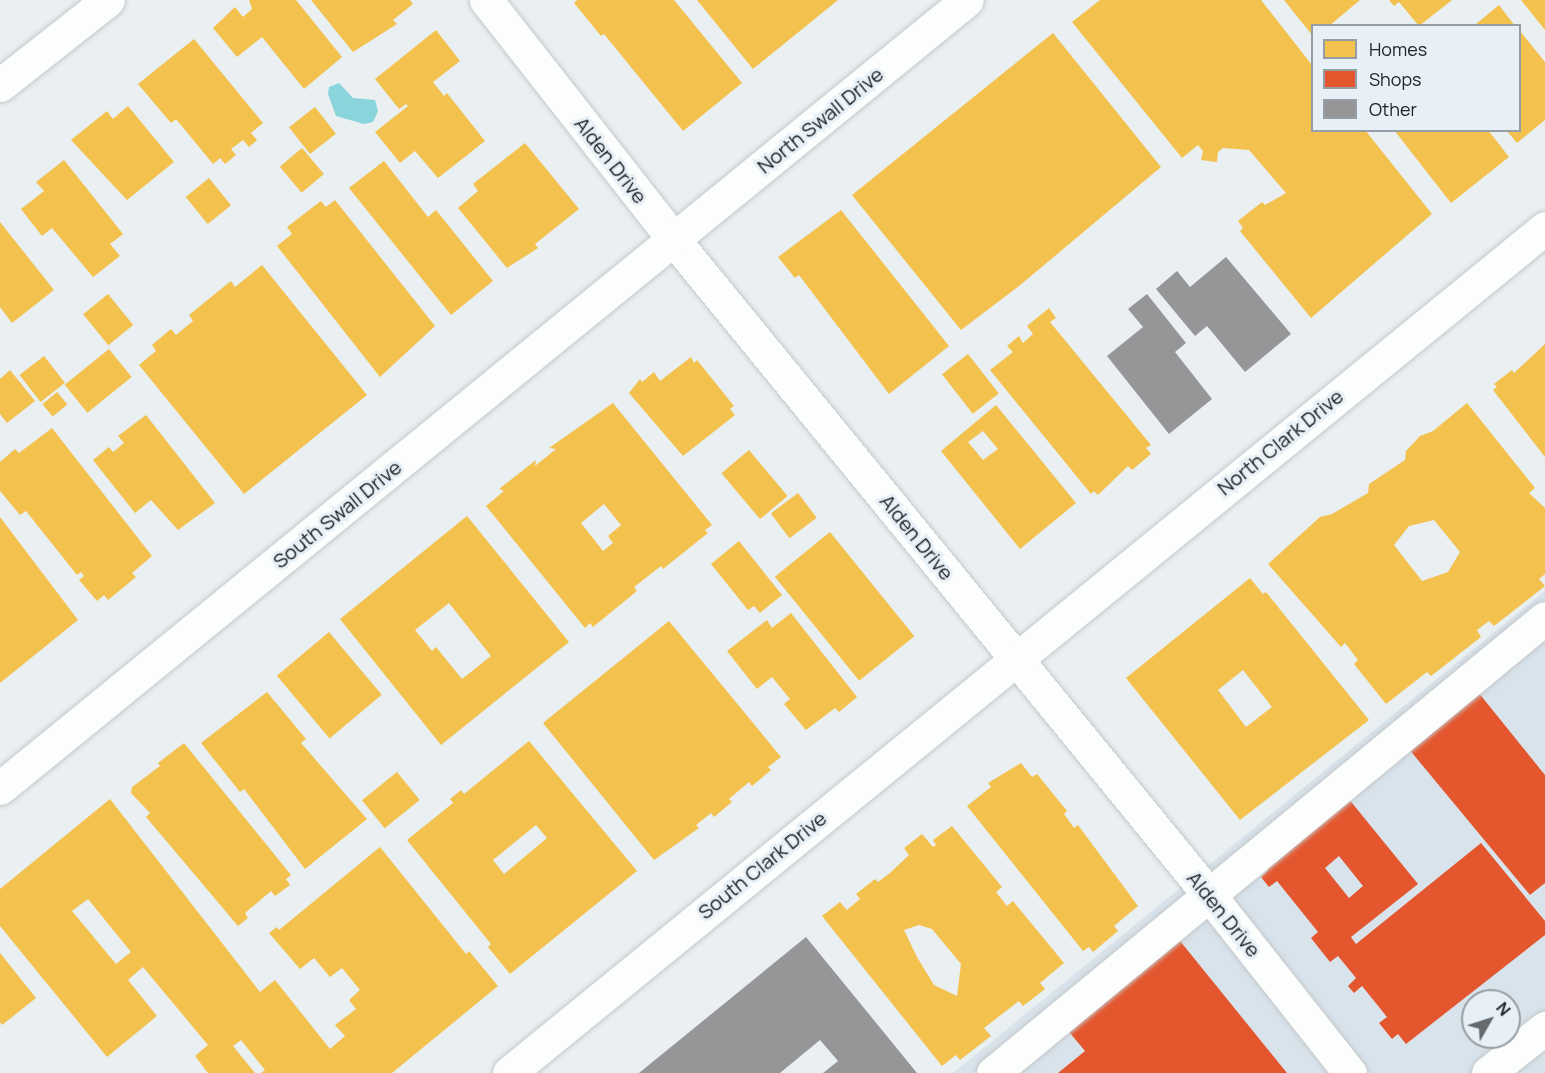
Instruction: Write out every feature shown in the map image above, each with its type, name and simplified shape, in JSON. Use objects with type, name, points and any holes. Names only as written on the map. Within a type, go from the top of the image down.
[{"type":"street","points":[[0,85],[108,0]]},
{"type":"street","name":"Alden Drive","points":[[486,0],[674,240],[1210,896],[1350,1073]]},
{"type":"street","name":"North Swall Drive","points":[[674,240],[967,0]]},
{"type":"street","name":"North Clark Drive","points":[[1015,657],[1545,228]]},
{"type":"street","name":"South Swall Drive","points":[[0,788],[674,240]]},
{"type":"street","points":[[993,1073],[1545,618]]},
{"type":"street","name":"South Clark Drive","points":[[509,1073],[1015,657]]},
{"type":"street","points":[[1488,1073],[1545,1028]]},
{"type":"shaded area","points":[[1545,591],[1545,1073],[953,1073]]},
{"type":"water","points":[[339,83],[353,98],[375,100],[378,111],[373,122],[364,124],[336,116],[328,94],[329,87]]},
{"type":"building: Homes","points":[[249,0],[296,0],[342,57],[304,89],[262,37],[237,57],[213,28],[235,7],[243,17],[252,9]]},
{"type":"building: Homes","points":[[311,0],[410,0],[413,4],[393,20],[397,24],[353,52]]},
{"type":"building: Homes","points":[[577,0],[674,0],[742,83],[683,131],[604,34],[601,36],[574,3]]},
{"type":"building: Homes","points":[[697,0],[838,0],[753,69]]},
{"type":"building: Homes","points":[[1100,0],[1261,0],[1311,64],[1311,132],[1367,132],[1432,214],[1311,318],[1240,231],[1243,228],[1238,221],[1262,202],[1265,205],[1286,193],[1249,150],[1223,148],[1218,152],[1217,162],[1201,160],[1203,151],[1198,145],[1182,158],[1072,22]]},
{"type":"building: Homes","points":[[1284,0],[1360,0],[1331,24],[1311,24],[1311,34]]},
{"type":"building: Homes","points":[[1389,0],[1452,0],[1422,24],[1417,24],[1399,2],[1394,6]]},
{"type":"building: Homes","points":[[1521,0],[1545,0],[1545,30]]},
{"type":"building: Homes","points":[[1499,5],[1513,24],[1476,24]]},
{"type":"building: Homes","points":[[436,30],[460,61],[433,82],[444,96],[447,93],[485,141],[438,178],[415,151],[400,163],[375,132],[408,106],[406,104],[399,109],[375,79]]},
{"type":"building: Homes","points":[[1521,32],[1545,62],[1545,120],[1517,143],[1508,132],[1521,132]]},
{"type":"building: Homes","points":[[1053,33],[1161,167],[1019,286],[961,330],[852,195]]},
{"type":"building: Homes","points":[[194,39],[263,123],[251,133],[257,140],[249,147],[243,140],[231,149],[236,155],[225,164],[220,158],[213,164],[176,119],[171,123],[138,84]]},
{"type":"building: Homes","points":[[128,106],[174,162],[127,200],[71,140],[107,111],[113,119]]},
{"type":"building: Homes","points":[[315,107],[336,134],[310,154],[289,127]]},
{"type":"building: Homes","points":[[1396,132],[1490,132],[1509,157],[1451,203]]},
{"type":"building: Homes","points":[[525,143],[579,209],[535,244],[538,248],[507,268],[458,208],[478,191],[473,184]]},
{"type":"building: Homes","points":[[302,148],[324,174],[302,193],[280,167]]},
{"type":"building: Homes","points":[[64,160],[123,234],[110,244],[120,256],[93,277],[52,228],[42,236],[21,209],[44,191],[36,182]]},
{"type":"building: Homes","points":[[384,161],[428,217],[436,210],[493,281],[451,315],[349,188]]},
{"type":"building: Homes","points":[[209,178],[231,205],[208,224],[186,197]]},
{"type":"building: Homes","points":[[335,200],[435,326],[380,377],[277,246],[292,234],[287,227],[321,201],[326,207]]},
{"type":"building: Homes","points":[[841,210],[949,346],[889,394],[799,275],[795,278],[778,257]]},
{"type":"building: Homes","points":[[0,222],[54,290],[12,323],[0,307]]},
{"type":"building: Homes","points":[[262,265],[367,395],[244,494],[139,365],[156,351],[152,345],[171,329],[176,335],[193,321],[189,315],[231,281],[235,287]]},
{"type":"building: Homes","points":[[108,294],[133,325],[108,345],[83,314]]},
{"type":"building: Homes","points":[[1049,308],[1056,318],[1050,322],[1151,445],[1146,448],[1151,454],[1132,470],[1128,466],[1098,495],[1094,491],[1091,494],[990,370],[1013,352],[1007,346],[1019,336],[1023,343],[1033,334],[1027,326]]},
{"type":"building: Homes","points":[[1545,344],[1545,457],[1493,390],[1497,387],[1494,384],[1512,370],[1514,373]]},
{"type":"building: Homes","points":[[109,349],[132,377],[87,413],[65,385]]},
{"type":"building: Homes","points":[[968,354],[999,393],[973,414],[942,374]]},
{"type":"building: Homes","points":[[44,356],[65,383],[41,402],[20,375]]},
{"type":"building: Homes","points":[[691,357],[694,363],[697,360],[734,406],[730,409],[735,415],[683,456],[629,393],[640,379],[642,382],[654,372],[660,381]]},
{"type":"building: Homes","points":[[10,370],[35,401],[7,423],[0,414],[0,379]]},
{"type":"building: Homes","points":[[57,392],[67,404],[53,416],[42,404]]},
{"type":"building: Homes","points":[[613,403],[712,525],[705,530],[708,533],[663,569],[661,566],[634,587],[637,591],[593,627],[590,623],[585,628],[486,506],[504,491],[499,489],[536,460],[535,466],[556,449],[549,448]],"holes":[[[604,504],[621,525],[608,536],[613,543],[603,551],[581,523]]]},
{"type":"building: Homes","points":[[1467,403],[1535,488],[1529,493],[1545,508],[1545,574],[1539,579],[1545,586],[1494,626],[1489,621],[1477,630],[1481,637],[1431,676],[1427,672],[1386,704],[1354,664],[1358,660],[1345,643],[1341,647],[1268,564],[1320,517],[1332,514],[1368,493],[1369,484],[1405,460],[1406,451],[1420,436],[1433,431]],"holes":[[[1434,520],[1460,552],[1448,572],[1422,581],[1394,545],[1409,526]]]},
{"type":"building: Homes","points":[[996,405],[1076,503],[1020,549],[941,451]],"holes":[[[983,431],[998,449],[983,460],[968,442]]]},
{"type":"building: Homes","points":[[146,415],[215,503],[178,530],[151,500],[135,513],[93,460],[109,447],[113,452],[124,443],[118,436]]},
{"type":"building: Homes","points":[[52,428],[152,556],[132,573],[136,577],[108,600],[104,595],[97,601],[79,580],[84,576],[81,572],[77,575],[26,511],[20,515],[0,491],[0,462],[15,449],[19,453]]},
{"type":"building: Homes","points":[[749,450],[788,496],[760,519],[721,473]]},
{"type":"building: Homes","points":[[798,493],[817,518],[790,538],[771,513]]},
{"type":"building: Homes","points":[[467,516],[569,642],[441,745],[340,619]],"holes":[[[449,603],[491,656],[462,679],[436,647],[432,651],[415,630]]]},
{"type":"building: Homes","points":[[0,517],[78,620],[0,683]]},
{"type":"building: Homes","points":[[830,532],[914,636],[859,681],[775,577]]},
{"type":"building: Homes","points":[[739,541],[782,595],[760,613],[754,606],[748,610],[711,564]]},
{"type":"building: Homes","points":[[1250,578],[1263,594],[1266,592],[1369,720],[1240,820],[1126,678]],"holes":[[[1243,670],[1272,707],[1246,727],[1218,690]]]},
{"type":"building: Homes","points":[[791,613],[857,697],[839,712],[835,708],[806,730],[784,704],[790,699],[772,677],[757,689],[727,651],[767,620],[772,628]]},
{"type":"building: Homes","points":[[669,621],[781,757],[768,767],[771,770],[752,786],[749,782],[729,799],[732,802],[714,817],[711,813],[696,825],[699,828],[654,860],[543,723]]},
{"type":"building: Homes","points":[[329,632],[382,695],[330,739],[277,676]]},
{"type":"building: Homes","points":[[267,692],[306,739],[301,743],[367,819],[305,869],[244,789],[240,792],[201,743]]},
{"type":"building: Homes","points":[[529,741],[637,871],[510,974],[488,947],[491,944],[407,840],[453,803],[450,799],[461,790],[464,794]],"holes":[[[536,825],[547,838],[504,874],[493,860]]]},
{"type":"building: Homes","points":[[184,743],[291,875],[286,879],[290,885],[275,896],[271,891],[245,913],[248,918],[238,926],[146,817],[150,813],[131,793],[132,787],[160,766],[158,763]]},
{"type":"building: Homes","points":[[1021,763],[1032,777],[1037,774],[1067,811],[1064,814],[1074,828],[1078,825],[1138,906],[1114,926],[1118,931],[1093,952],[1089,947],[1083,951],[967,806],[991,787],[988,783]]},
{"type":"building: Homes","points":[[397,772],[420,800],[385,828],[362,800]]},
{"type":"building: Homes","points":[[110,799],[260,992],[275,980],[330,1049],[345,1036],[335,1025],[356,1009],[349,1000],[360,990],[342,968],[330,977],[314,958],[300,969],[269,933],[277,927],[279,930],[380,847],[466,954],[469,951],[498,986],[392,1073],[261,1073],[265,1070],[241,1040],[233,1046],[255,1073],[208,1073],[195,1056],[208,1045],[143,967],[128,980],[157,1016],[107,1057],[0,926],[0,889]],"holes":[[[88,899],[131,952],[116,964],[72,911]]]},
{"type":"building: Homes","points":[[952,826],[1002,887],[996,892],[1007,906],[1013,901],[1064,963],[1040,983],[1045,989],[1023,1006],[1019,1001],[984,1028],[991,1036],[960,1060],[956,1055],[942,1066],[822,916],[840,902],[847,910],[860,899],[856,894],[875,879],[878,882],[909,855],[904,848],[922,834],[933,847],[936,845],[933,840]],"holes":[[[919,925],[932,929],[961,964],[957,996],[934,985],[904,930]]]},
{"type":"building: Homes","points":[[0,953],[36,998],[2,1025],[0,1022]]},
{"type":"building: Shops","points":[[1478,692],[1545,775],[1545,883],[1530,895],[1408,748]]},
{"type":"building: Shops","points":[[1348,798],[1418,884],[1351,937],[1356,944],[1481,843],[1545,921],[1545,935],[1476,989],[1461,989],[1461,1001],[1406,1044],[1398,1034],[1392,1039],[1379,1023],[1387,1017],[1362,986],[1354,993],[1348,986],[1356,978],[1338,956],[1330,962],[1311,938],[1318,932],[1277,881],[1269,887],[1261,877],[1268,870],[1265,867]],"holes":[[[1339,856],[1363,886],[1349,898],[1325,868]]]},
{"type":"building: Shops","points":[[1176,936],[1287,1073],[1058,1073],[1085,1051],[1065,1027]]},
{"type":"building: Other","points":[[1226,257],[1291,334],[1245,372],[1207,326],[1195,336],[1156,289],[1177,271],[1190,287]]},
{"type":"building: Other","points":[[1147,294],[1186,343],[1175,352],[1212,399],[1169,434],[1107,356],[1143,327],[1128,309]]},
{"type":"building: Other","points":[[806,937],[917,1073],[823,1073],[838,1061],[820,1040],[780,1073],[639,1073]]}]
